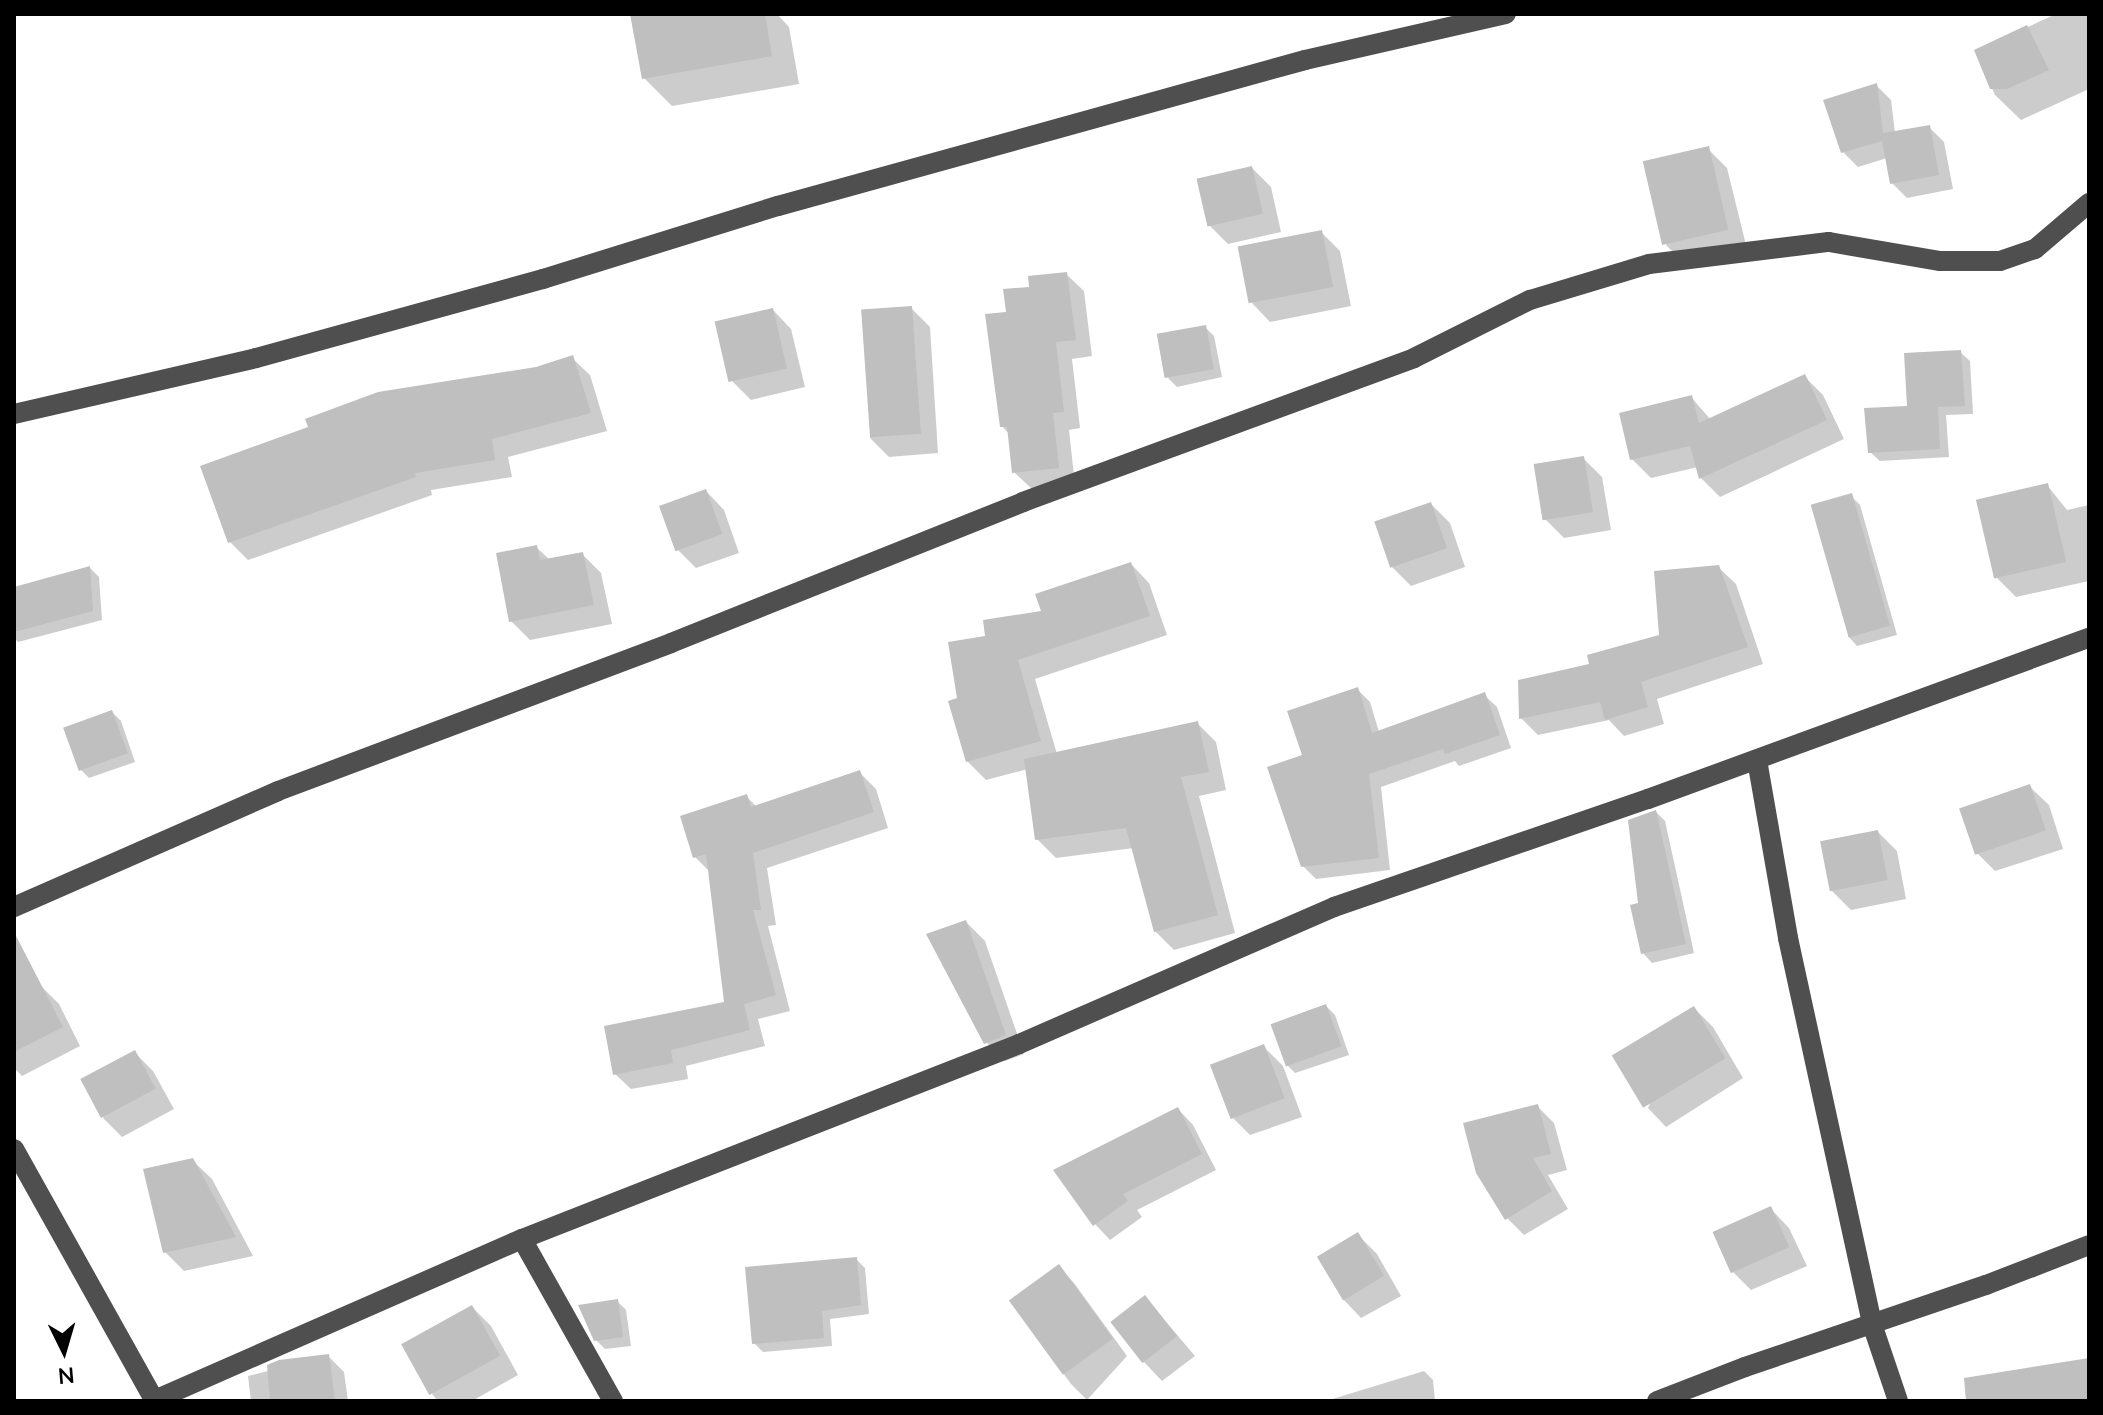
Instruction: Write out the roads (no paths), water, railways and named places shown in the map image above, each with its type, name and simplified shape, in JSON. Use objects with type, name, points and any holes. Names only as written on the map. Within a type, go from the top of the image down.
[{"type":"street","points":[[14,414],[256,358],[543,279],[778,206],[1305,60],[1506,14]]},
{"type":"street","points":[[14,907],[278,791],[671,643],[1023,502],[1414,358],[1530,300],[1649,264],[1829,242],[1940,261],[2000,261],[2035,249],[2089,203]]},
{"type":"street","points":[[14,1149],[155,1401],[522,1239],[1019,1044],[1334,907],[1757,760],[2089,638]]},
{"type":"street","points":[[1757,760],[1788,938],[1872,1324],[1898,1401]]},
{"type":"street","points":[[522,1239],[613,1401]]},
{"type":"street","points":[[1657,1401],[2089,1245]]}]
